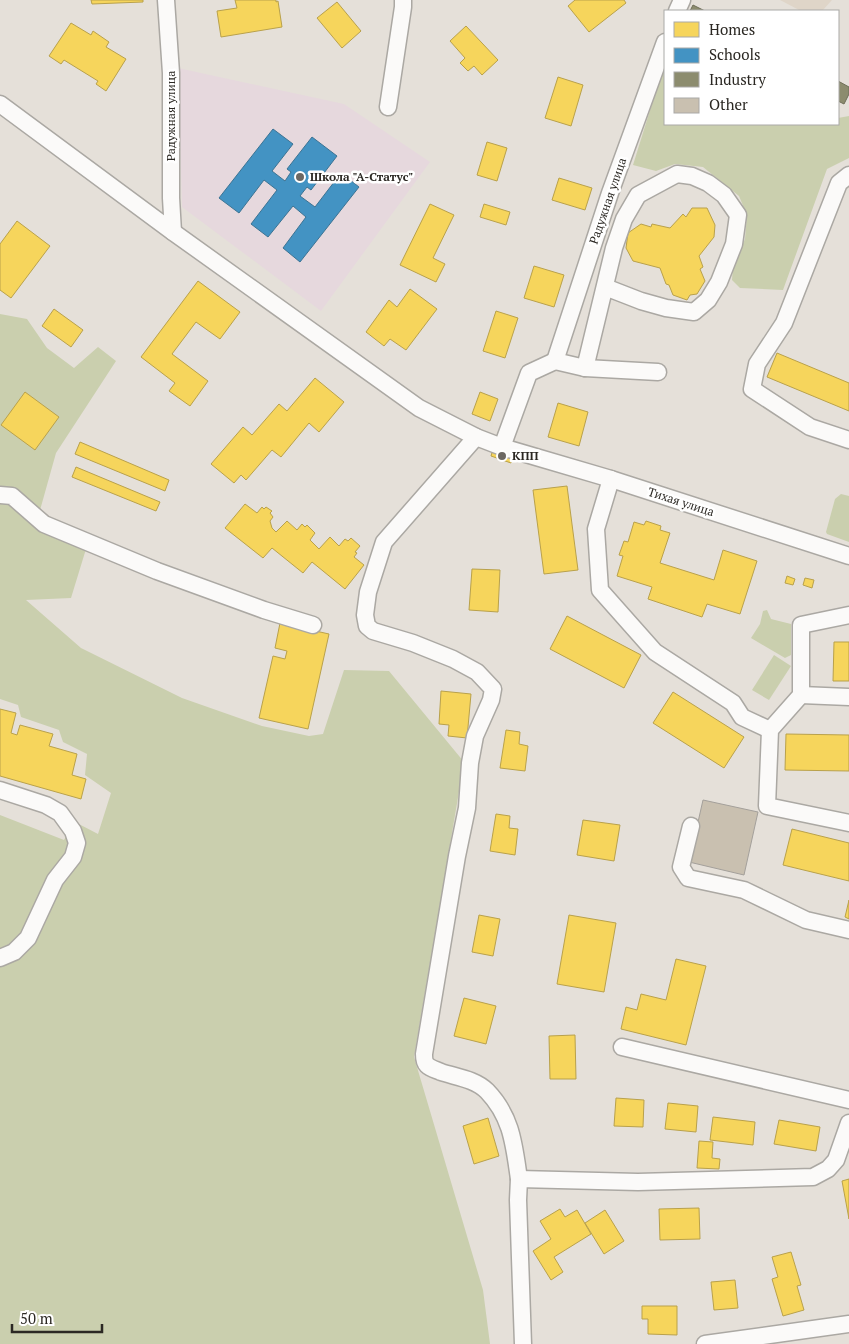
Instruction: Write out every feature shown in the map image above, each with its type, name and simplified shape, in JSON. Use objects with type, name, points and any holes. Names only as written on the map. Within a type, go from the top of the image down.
[{"type":"street","name":"Радужная улица","points":[[166,0],[171,73],[170,198],[173,232]]},
{"type":"street","points":[[388,107],[403,7],[402,0]]},
{"type":"street","name":"Радужная улица","points":[[555,361],[610,193],[664,45]]},
{"type":"street","name":"Тихая улица","points":[[0,104],[173,232],[419,408],[476,437],[507,448],[849,556]]},
{"type":"street","points":[[585,368],[614,248],[624,219],[638,194],[677,174],[692,176],[708,183],[724,196],[738,214],[734,244],[719,282],[708,300],[694,312],[666,308],[641,301],[605,286]]},
{"type":"street","points":[[849,175],[838,182],[784,323],[757,364],[752,389],[810,427],[849,440]]},
{"type":"street","points":[[507,448],[529,373],[555,361],[585,368],[658,372]]},
{"type":"street","points":[[476,437],[384,542],[368,592],[365,615],[367,626],[373,630],[453,658],[477,672],[490,684],[492,689],[491,700],[475,736],[470,763],[467,808],[457,856],[424,1061],[433,1069],[480,1085],[501,1108],[507,1120],[514,1143],[519,1179],[518,1200],[523,1344]]},
{"type":"street","points":[[611,480],[596,529],[600,590],[655,652],[733,703],[742,717],[770,730]]},
{"type":"street","points":[[0,495],[12,496],[44,524],[157,571],[264,610],[313,625]]},
{"type":"street","points":[[849,615],[801,625],[801,695],[770,730],[767,806],[849,823]]},
{"type":"street","points":[[801,695],[849,697]]},
{"type":"street","points":[[0,790],[46,804],[60,812],[73,831],[77,843],[72,858],[55,880],[28,938],[14,952],[0,958]]},
{"type":"street","points":[[691,826],[681,867],[688,878],[744,890],[806,920],[849,930]]},
{"type":"street","points":[[622,1047],[849,1100]]},
{"type":"street","points":[[519,1179],[638,1182],[813,1177],[828,1169],[836,1160],[849,1122]]},
{"type":"street","points":[[705,1344],[849,1324]]},
{"type":"shaded area","points":[[780,0],[832,0],[823,10],[799,10]]},
{"type":"shaded area","name":"Школа \"А-Статус\"","points":[[178,68],[344,104],[430,162],[321,311],[182,207]]},
{"type":"green space","points":[[664,65],[664,125],[839,125],[839,118],[849,116],[849,158],[827,169],[783,290],[740,288],[732,280],[733,266],[745,239],[747,215],[739,196],[703,167],[675,164],[656,171],[633,165]]},
{"type":"green space","points":[[0,314],[27,319],[47,348],[74,368],[98,347],[116,361],[56,453],[37,521],[86,549],[71,598],[26,600],[81,648],[182,698],[262,726],[309,736],[323,734],[344,670],[389,671],[464,762],[414,1057],[483,1290],[490,1344],[0,1344],[0,815],[64,840],[75,822],[98,834],[111,793],[85,775],[87,754],[63,742],[59,730],[21,717],[18,705],[0,699]]},
{"type":"green space","points":[[841,494],[849,496],[849,542],[826,532],[835,499]]},
{"type":"green space","points":[[767,610],[771,619],[791,624],[791,655],[785,658],[751,638],[760,624],[763,611]]},
{"type":"green space","points":[[774,655],[791,666],[769,700],[752,690]]},
{"type":"building: Homes","points":[[91,0],[143,0],[143,2],[92,4]]},
{"type":"building: Homes","points":[[235,0],[278,1],[282,27],[221,37],[217,11],[237,8]]},
{"type":"building: Homes","points":[[575,0],[624,0],[626,3],[589,32],[568,6]]},
{"type":"building: Homes","points":[[337,2],[361,31],[342,48],[317,18]]},
{"type":"building: Homes","points":[[71,23],[91,35],[93,31],[109,42],[106,47],[126,59],[106,91],[96,84],[98,81],[64,60],[61,64],[49,56]]},
{"type":"building: Homes","points":[[466,26],[498,60],[482,75],[474,66],[468,71],[460,63],[465,58],[450,41]]},
{"type":"building: Homes","points":[[558,77],[583,85],[571,126],[545,118]]},
{"type":"building: Homes","points":[[487,142],[507,148],[497,181],[477,175]]},
{"type":"building: Homes","points":[[559,178],[592,188],[585,210],[552,200]]},
{"type":"building: Homes","points":[[430,204],[454,215],[433,258],[445,264],[436,282],[400,265]]},
{"type":"building: Homes","points":[[484,204],[510,212],[506,225],[480,217]]},
{"type":"building: Homes","points":[[692,208],[707,208],[715,225],[714,237],[699,256],[703,267],[700,269],[705,281],[697,294],[690,295],[687,300],[673,295],[669,285],[666,284],[660,268],[633,261],[626,248],[628,233],[641,224],[651,227],[652,224],[670,228],[683,214],[686,217]]},
{"type":"building: Homes","points":[[17,221],[50,246],[11,298],[0,290],[0,244]]},
{"type":"building: Homes","points":[[534,266],[564,275],[554,307],[524,298]]},
{"type":"building: Homes","points":[[198,281],[240,312],[220,339],[196,322],[172,354],[208,381],[190,406],[169,391],[175,383],[141,357]]},
{"type":"building: Homes","points":[[410,289],[437,309],[406,350],[390,339],[384,346],[366,332],[389,300],[397,307]]},
{"type":"building: Homes","points":[[54,309],[83,330],[71,347],[42,326]]},
{"type":"building: Homes","points":[[496,311],[518,318],[505,358],[483,351]]},
{"type":"building: Homes","points":[[777,353],[849,383],[849,411],[767,377]]},
{"type":"building: Homes","points":[[315,378],[344,402],[319,432],[309,423],[281,457],[272,450],[246,480],[241,475],[234,483],[211,464],[243,427],[252,435],[279,404],[287,411]]},
{"type":"building: Homes","points":[[25,392],[59,417],[35,450],[1,425]]},
{"type":"building: Homes","points":[[480,392],[498,399],[490,421],[472,414]]},
{"type":"building: Homes","points":[[558,403],[588,412],[579,446],[548,437]]},
{"type":"building: Homes","points":[[80,442],[169,480],[165,491],[75,454]]},
{"type":"building: Homes","name":"КПП","points":[[493,449],[514,455],[511,463],[491,456]]},
{"type":"building: Homes","points":[[76,467],[160,502],[156,511],[72,477]]},
{"type":"building: Homes","points":[[567,486],[578,570],[544,574],[533,490]]},
{"type":"building: Homes","points":[[245,504],[257,513],[262,507],[272,511],[270,513],[273,517],[270,521],[272,528],[276,532],[287,521],[297,530],[302,524],[305,527],[307,525],[315,533],[310,540],[319,549],[330,537],[339,546],[345,539],[348,541],[351,538],[360,546],[355,552],[357,553],[354,557],[364,565],[345,589],[312,562],[303,573],[272,548],[263,558],[225,528]]},
{"type":"building: Homes","points":[[646,521],[661,526],[660,530],[670,533],[660,563],[714,580],[723,550],[757,561],[740,614],[707,604],[702,617],[648,599],[652,587],[617,576],[623,556],[619,555],[624,541],[628,542],[634,522],[644,525]]},
{"type":"building: Homes","points":[[472,569],[500,570],[498,612],[469,610]]},
{"type":"building: Homes","points":[[787,576],[795,579],[793,585],[785,583]]},
{"type":"building: Homes","points":[[805,578],[814,580],[812,588],[803,585]]},
{"type":"building: Homes","points":[[567,616],[641,655],[624,688],[550,649]]},
{"type":"building: Homes","points":[[280,623],[329,634],[308,729],[259,718],[273,656],[285,659],[287,651],[275,648]]},
{"type":"building: Homes","points":[[834,642],[849,642],[849,681],[833,681]]},
{"type":"building: Homes","points":[[441,691],[471,694],[467,738],[448,736],[449,725],[439,724]]},
{"type":"building: Homes","points":[[673,692],[744,737],[724,768],[653,723]]},
{"type":"building: Homes","points":[[0,709],[16,713],[11,733],[17,735],[20,725],[53,734],[49,746],[77,754],[72,775],[86,779],[81,799],[0,776]]},
{"type":"building: Homes","points":[[506,730],[520,732],[519,744],[528,746],[525,771],[500,768]]},
{"type":"building: Homes","points":[[786,734],[849,735],[849,771],[785,770]]},
{"type":"building: Homes","points":[[496,814],[510,816],[509,828],[518,829],[515,855],[490,851]]},
{"type":"building: Homes","points":[[583,820],[620,825],[614,861],[577,855]]},
{"type":"building: Homes","points":[[792,829],[849,843],[849,881],[783,865]]},
{"type":"building: Homes","points":[[849,900],[849,919],[845,917]]},
{"type":"building: Homes","points":[[479,915],[500,919],[493,956],[472,952]]},
{"type":"building: Homes","points":[[569,915],[616,923],[604,992],[557,984]]},
{"type":"building: Homes","points":[[676,959],[706,966],[686,1045],[621,1029],[626,1007],[637,1010],[641,994],[666,1000]]},
{"type":"building: Homes","points":[[464,998],[496,1006],[486,1044],[454,1036]]},
{"type":"building: Homes","points":[[575,1035],[576,1079],[550,1079],[549,1036]]},
{"type":"building: Homes","points":[[616,1098],[644,1100],[643,1127],[614,1126]]},
{"type":"building: Homes","points":[[668,1103],[698,1106],[696,1132],[665,1129]]},
{"type":"building: Homes","points":[[713,1117],[755,1122],[753,1145],[710,1140]]},
{"type":"building: Homes","points":[[488,1118],[499,1156],[474,1164],[463,1126]]},
{"type":"building: Homes","points":[[779,1120],[820,1127],[816,1151],[774,1144]]},
{"type":"building: Homes","points":[[699,1141],[713,1142],[712,1158],[720,1159],[719,1169],[697,1168]]},
{"type":"building: Homes","points":[[849,1179],[849,1219],[842,1181]]},
{"type":"building: Homes","points":[[699,1208],[700,1239],[660,1240],[659,1209]]},
{"type":"building: Homes","points":[[560,1209],[565,1217],[577,1210],[591,1234],[554,1257],[563,1272],[551,1280],[533,1251],[551,1239],[540,1221]]},
{"type":"building: Homes","points":[[605,1210],[624,1241],[604,1254],[585,1223]]},
{"type":"building: Homes","points":[[791,1252],[801,1285],[797,1286],[804,1310],[783,1316],[772,1279],[778,1277],[772,1257]]},
{"type":"building: Homes","points":[[735,1280],[738,1308],[714,1310],[711,1282]]},
{"type":"building: Homes","points":[[642,1306],[677,1306],[677,1335],[648,1334],[648,1319],[642,1319]]},
{"type":"building: Schools","points":[[273,129],[293,144],[272,171],[285,181],[291,172],[287,169],[312,137],[337,156],[311,190],[307,187],[300,196],[315,207],[341,173],[359,187],[300,262],[283,248],[306,217],[293,206],[268,237],[251,224],[277,190],[264,180],[239,213],[219,198]]},
{"type":"building: Industry","points":[[693,5],[703,10],[690,10]]},
{"type":"building: Industry","points":[[839,82],[849,87],[849,94],[844,104],[839,102]]},
{"type":"building: Other","points":[[703,800],[758,812],[744,875],[689,862]]},
{"type":"place","name":"Школа \"А-Статус\"","points":[[300,177]]},
{"type":"place","name":"КПП","points":[[502,456]]}]
